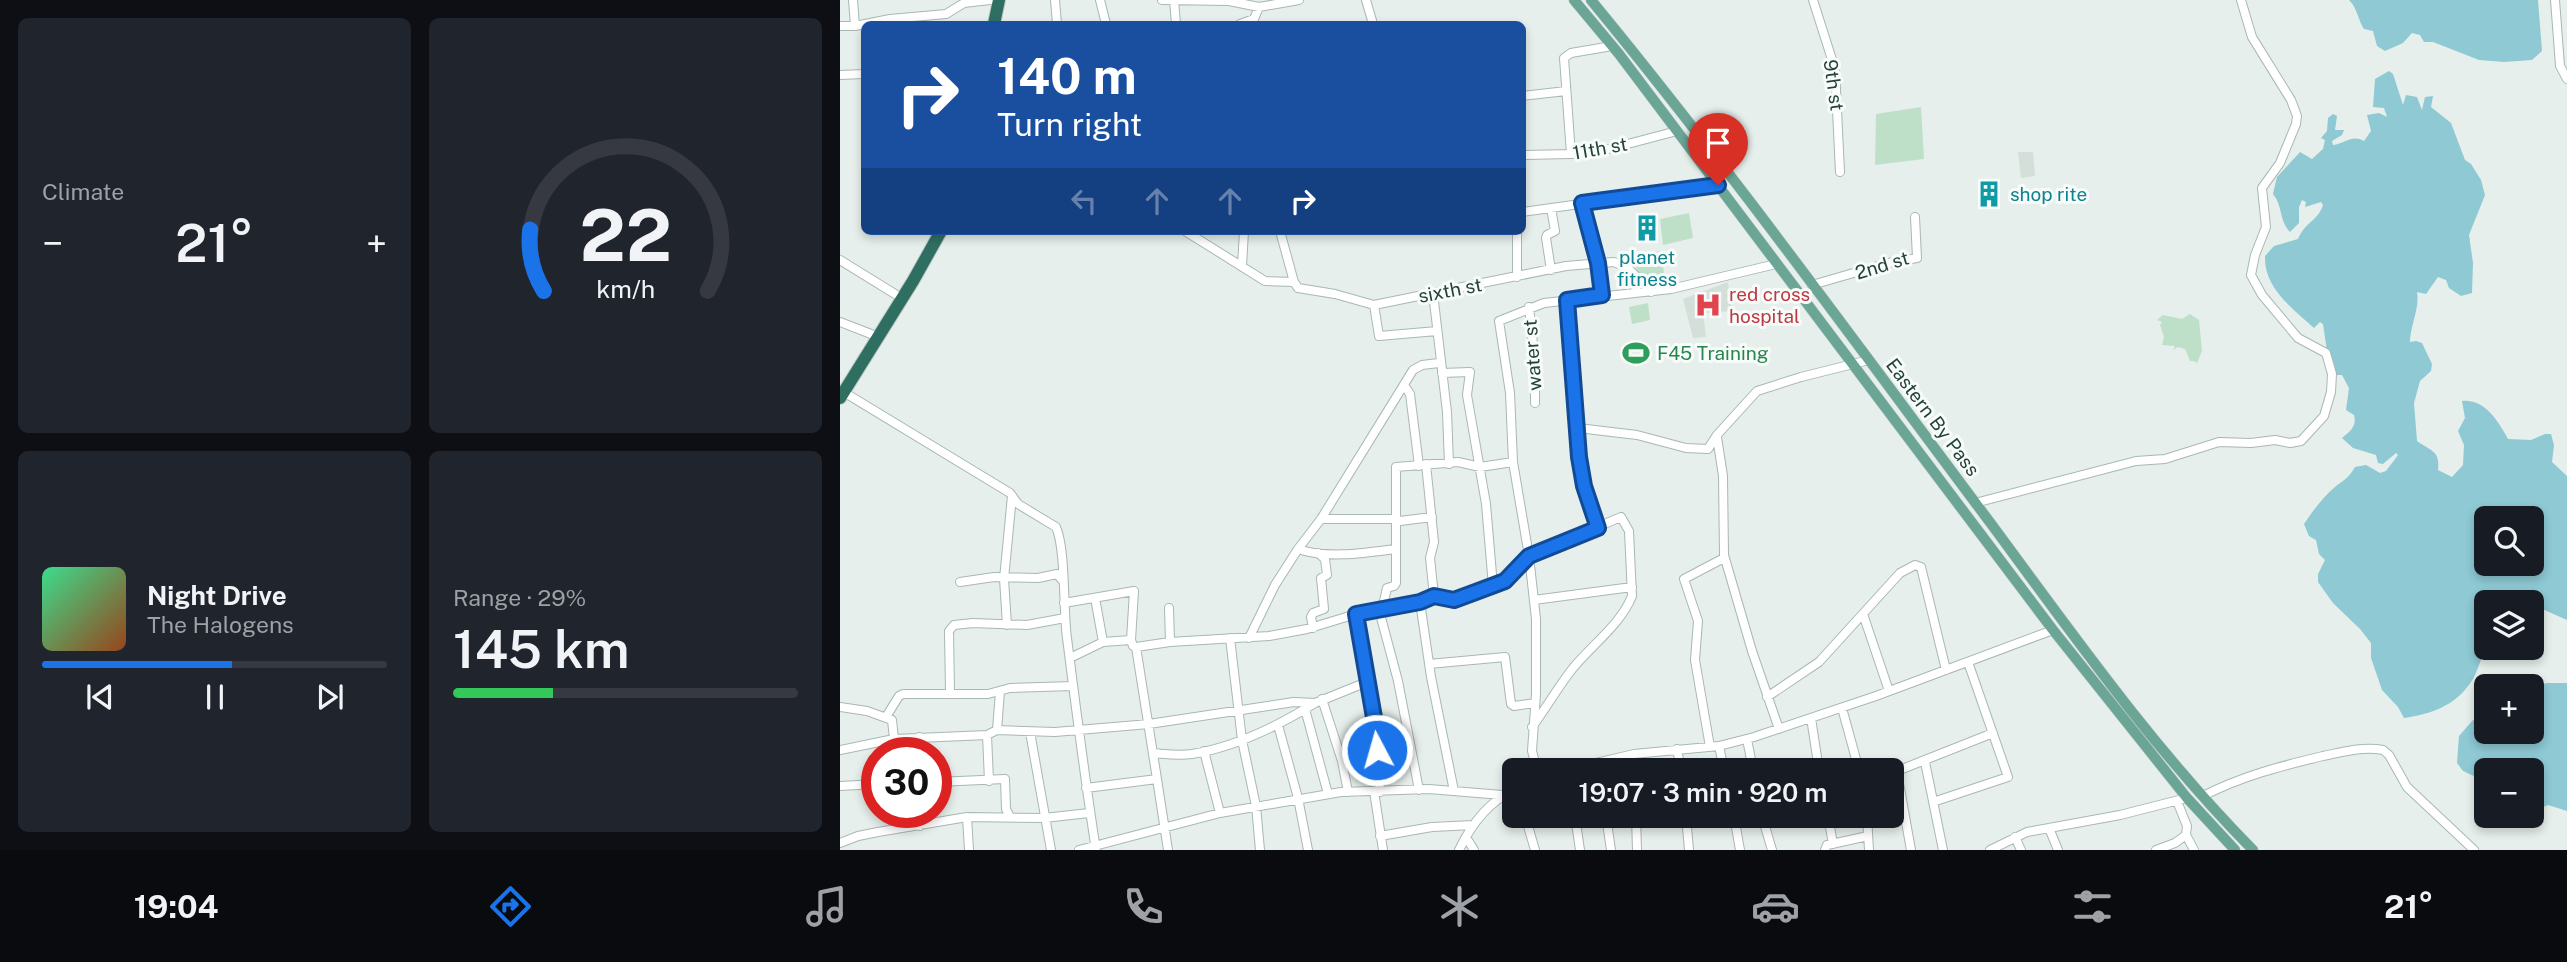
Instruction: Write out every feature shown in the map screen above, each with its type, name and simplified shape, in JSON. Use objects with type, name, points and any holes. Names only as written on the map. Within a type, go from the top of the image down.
[{"type":"highway","points":[[986,21],[990,0]]},
{"type":"highway","points":[[995,21],[999,0]]},
{"type":"highway","points":[[841,391],[929,235]]},
{"type":"highway","points":[[841,391],[920,270],[939,235]]},
{"type":"main road","name":"Eastern By Pass","points":[[1574,0],[1677,131],[2182,800],[2235,850]]},
{"type":"main road","name":"Eastern By Pass","points":[[1591,0],[1812,285],[2112,685],[2169,758],[2253,850]]},
{"type":"street","points":[[853,0],[855,26]]},
{"type":"street","points":[[880,21],[946,14],[964,3],[990,0]]},
{"type":"street","points":[[1055,0],[1057,21]]},
{"type":"street","points":[[1100,0],[1105,21]]},
{"type":"street","points":[[1162,0],[1229,1],[1255,5],[1299,0]]},
{"type":"street","points":[[1175,0],[1175,21]]},
{"type":"street","points":[[1366,0],[1372,21]]},
{"type":"street","name":"9th st","points":[[1813,0],[1835,69],[1840,172]]},
{"type":"street","points":[[1975,503],[2136,461],[2165,459],[2219,442],[2301,441],[2324,416],[2331,392],[2332,374],[2326,353],[2298,338],[2262,295],[2251,275],[2255,255],[2266,227],[2262,188],[2280,163],[2297,116],[2291,100],[2252,37],[2241,0]]},
{"type":"street","points":[[2563,0],[2556,3],[2560,66],[2567,79]]},
{"type":"street","points":[[840,26],[861,25]]},
{"type":"street","points":[[1571,154],[1564,63],[1566,55],[1612,46]]},
{"type":"street","points":[[840,75],[861,74]]},
{"type":"street","points":[[1526,96],[1566,92]]},
{"type":"street","name":"11th st","points":[[1526,155],[1601,151],[1677,131]]},
{"type":"street","points":[[1526,211],[1718,185]]},
{"type":"street","points":[[1582,203],[1598,263],[1602,295]]},
{"type":"street","points":[[1551,208],[1555,231],[1546,236],[1551,270]]},
{"type":"street","name":"2nd st","points":[[1812,285],[1888,263],[1917,258],[1915,217]]},
{"type":"street","name":"sixth st","points":[[1192,235],[1265,281],[1294,282],[1298,288],[1335,294],[1374,305],[1517,276],[1598,263],[1622,264],[1651,292]]},
{"type":"street","points":[[1242,266],[1244,235]]},
{"type":"street","points":[[1281,235],[1294,282]]},
{"type":"street","points":[[1517,235],[1517,276]]},
{"type":"street","points":[[840,260],[895,294]]},
{"type":"street","points":[[1534,758],[1532,751],[1536,641],[1534,600],[1513,462],[1510,393],[1499,321],[1529,307],[1602,295],[1651,292],[1776,264]]},
{"type":"street","points":[[1433,293],[1439,363],[1443,373],[1449,464]]},
{"type":"street","points":[[1567,300],[1579,457],[1584,486],[1598,528]]},
{"type":"street","points":[[1374,305],[1379,336],[1437,331]]},
{"type":"street","name":"water st","points":[[1529,307],[1535,363],[1535,402]]},
{"type":"street","points":[[840,322],[871,334]]},
{"type":"street","points":[[1578,428],[1637,435],[1700,450],[1709,449],[1717,435],[1757,391],[1868,360]]},
{"type":"street","points":[[1249,638],[1275,586],[1321,519],[1413,370],[1422,365],[1439,363]]},
{"type":"street","points":[[1443,373],[1470,372],[1467,395],[1486,504],[1493,586]]},
{"type":"street","points":[[1404,385],[1410,394],[1432,517],[1434,542],[1430,558],[1434,596]]},
{"type":"street","points":[[841,391],[1012,495],[1018,503],[1056,527],[1078,731],[1095,847]]},
{"type":"street","points":[[1717,435],[1723,476],[1724,558],[1779,729]]},
{"type":"street","points":[[1419,790],[1398,681],[1380,610],[1386,590],[1396,585],[1396,467],[1458,463],[1480,467],[1513,462]]},
{"type":"street","points":[[1007,625],[1004,579],[1012,495]]},
{"type":"street","points":[[1321,519],[1400,521],[1432,517]]},
{"type":"street","points":[[1070,658],[1104,642],[1249,638],[1313,628],[1356,614],[1420,602],[1434,596],[1454,600],[1505,581],[1529,556],[1621,517],[1628,527],[1632,587],[1629,603],[1573,669],[1532,727]]},
{"type":"street","points":[[1298,549],[1310,553],[1339,554],[1395,549]]},
{"type":"street","points":[[1313,628],[1311,617],[1324,609],[1321,579],[1327,575],[1325,559],[1318,553]]},
{"type":"street","points":[[1720,758],[1695,660],[1698,621],[1684,579],[1724,558]]},
{"type":"street","points":[[1767,697],[1819,662],[1900,573],[1911,566],[1921,567],[1946,670]]},
{"type":"street","points":[[960,582],[994,577],[1004,579],[1057,574],[1062,580]]},
{"type":"street","points":[[1534,600],[1632,587]]},
{"type":"street","points":[[1064,603],[1134,591],[1134,643],[1168,850]]},
{"type":"street","points":[[1095,597],[1104,642]]},
{"type":"street","points":[[1420,602],[1454,792]]},
{"type":"street","points":[[1170,608],[1170,642]]},
{"type":"street","points":[[1356,614],[1376,729],[1377,792],[1382,850]]},
{"type":"street","points":[[1863,614],[1889,691]]},
{"type":"street","points":[[950,693],[950,627],[973,623],[1027,625],[1065,618]]},
{"type":"street","points":[[1621,758],[1715,746],[1747,739],[1842,708],[2053,630]]},
{"type":"street","points":[[1230,638],[1242,740],[1256,806],[1260,850]]},
{"type":"street","points":[[1429,664],[1505,657],[1511,704],[1514,706],[1535,703]]},
{"type":"street","points":[[1933,802],[2008,778],[1968,662]]},
{"type":"street","points":[[1153,753],[1204,751],[1242,740],[1278,725],[1318,701],[1367,682]]},
{"type":"street","points":[[886,717],[903,694],[988,694],[1010,688],[1073,686]]},
{"type":"street","points":[[997,730],[1000,691]]},
{"type":"street","points":[[919,737],[987,735],[997,730],[1078,731],[1318,701]]},
{"type":"street","points":[[1318,701],[1339,749],[1348,792]]},
{"type":"street","points":[[840,706],[886,717],[892,722],[894,737]]},
{"type":"street","points":[[1842,708],[1854,758]]},
{"type":"street","points":[[1305,709],[1328,794]]},
{"type":"street","points":[[1811,718],[1817,758]]},
{"type":"street","points":[[1278,725],[1298,798],[1308,850]]},
{"type":"street","points":[[1030,732],[1051,850]]},
{"type":"street","points":[[1904,769],[1993,733]]},
{"type":"street","points":[[987,735],[989,781]]},
{"type":"street","points":[[1747,739],[1751,758]]},
{"type":"street","points":[[840,750],[861,745]]},
{"type":"street","points":[[1677,749],[1679,758]]},
{"type":"street","points":[[2203,796],[2244,776],[2284,765],[2349,750],[2383,750],[2389,755],[2407,787],[2474,850]]},
{"type":"street","points":[[1204,751],[1220,813]]},
{"type":"street","points":[[1925,762],[1943,850]]},
{"type":"street","points":[[952,782],[1005,779],[1006,809],[1010,817]]},
{"type":"street","points":[[1086,788],[1157,779]]},
{"type":"street","points":[[840,786],[861,785]]},
{"type":"street","points":[[1079,850],[1220,813],[1328,794],[1419,790],[1502,795]]},
{"type":"street","points":[[1459,850],[1473,825],[1502,795]]},
{"type":"street","points":[[1990,850],[2015,837],[2049,828],[2182,800],[2186,835],[2194,850]]},
{"type":"street","points":[[952,820],[967,817],[1044,818],[1089,813]]},
{"type":"street","points":[[967,817],[970,850]]},
{"type":"street","points":[[1904,818],[1911,850]]},
{"type":"street","points":[[1380,836],[1432,827],[1473,825]]},
{"type":"street","points":[[840,843],[858,836],[903,828]]},
{"type":"street","points":[[1529,828],[1535,850]]},
{"type":"street","points":[[1577,828],[1580,850]]},
{"type":"street","points":[[1608,828],[1611,850]]},
{"type":"street","points":[[1636,828],[1637,850]]},
{"type":"street","points":[[1687,828],[1689,850]]},
{"type":"street","points":[[1736,828],[1740,850]]},
{"type":"street","points":[[1766,828],[1772,850]]},
{"type":"street","points":[[1830,828],[1833,844]]},
{"type":"street","points":[[1868,828],[1869,850]]},
{"type":"street","points":[[2049,828],[2057,850]]},
{"type":"street","points":[[2156,850],[2175,843],[2186,835]]},
{"type":"street","points":[[1825,850],[1827,845],[1868,836]]},
{"type":"street","points":[[1465,837],[1474,850]]},
{"type":"street","points":[[2015,837],[2021,850]]},
{"type":"shaded area","points":[[2018,152],[2033,152],[2035,176],[2021,178]]},
{"type":"shaded area","name":"red cross hospital","points":[[1728,282],[1732,311],[1703,313],[1706,337],[1693,338],[1683,299]]},
{"type":"green space","points":[[1921,107],[1924,159],[1875,165],[1876,114]]},
{"type":"green space","points":[[1689,213],[1693,238],[1663,245],[1660,219]]},
{"type":"green space","points":[[1661,251],[1665,280],[1637,285],[1636,255]]},
{"type":"green space","points":[[1648,303],[1650,320],[1632,324],[1629,307]]},
{"type":"green space","points":[[2190,314],[2199,320],[2202,351],[2197,363],[2190,361],[2185,349],[2178,347],[2173,350],[2175,346],[2162,345],[2162,322],[2157,320],[2163,315],[2182,319]]},
{"type":"water","points":[[2349,0],[2538,0],[2542,51],[2532,60],[2479,60],[2433,42],[2424,42],[2420,35],[2412,33],[2403,43],[2385,51],[2377,46],[2373,31],[2364,29]]},
{"type":"water","points":[[2389,71],[2393,74],[2403,105],[2406,95],[2417,97],[2422,110],[2425,97],[2433,96],[2431,107],[2451,123],[2465,160],[2471,164],[2481,180],[2485,195],[2469,235],[2473,263],[2472,293],[2461,296],[2449,288],[2446,280],[2438,277],[2426,294],[2417,292],[2410,342],[2422,343],[2432,364],[2431,371],[2420,381],[2414,403],[2417,441],[2436,455],[2438,470],[2452,477],[2463,465],[2464,445],[2458,431],[2465,418],[2462,401],[2470,401],[2490,412],[2508,439],[2531,440],[2551,434],[2554,445],[2552,462],[2567,476],[2567,620],[2544,610],[2544,590],[2474,590],[2474,660],[2481,660],[2476,673],[2465,690],[2442,708],[2404,718],[2382,690],[2371,658],[2371,643],[2333,603],[2318,582],[2318,574],[2325,560],[2319,554],[2316,540],[2309,536],[2304,524],[2322,500],[2355,467],[2366,465],[2380,473],[2386,471],[2398,455],[2396,453],[2383,464],[2378,463],[2376,455],[2353,448],[2342,438],[2352,428],[2355,419],[2354,415],[2346,410],[2349,388],[2342,375],[2336,375],[2334,363],[2327,351],[2323,324],[2320,322],[2314,328],[2274,288],[2269,278],[2265,256],[2274,246],[2298,239],[2323,205],[2321,202],[2305,207],[2306,202],[2302,200],[2299,223],[2290,232],[2273,194],[2277,177],[2300,152],[2312,159],[2323,149],[2325,140],[2321,138],[2327,131],[2328,118],[2333,114],[2337,116],[2335,130],[2344,130],[2342,135],[2332,141],[2333,145],[2353,139],[2364,141],[2371,131],[2367,115],[2379,113],[2387,117],[2384,108],[2373,107],[2375,79]]},
{"type":"water","points":[[2567,683],[2567,811],[2548,805],[2544,807],[2544,758],[2474,758],[2474,776],[2463,771],[2457,763],[2459,736],[2474,720],[2474,744],[2544,744],[2544,684]]},
{"type":"place","name":"shop rite","points":[[1989,194]]},
{"type":"place","name":"planet fitness","points":[[1647,228]]},
{"type":"place","name":"red cross hospital","points":[[1708,305]]},
{"type":"place","name":"F45 Training","points":[[1636,353]]},
{"type":"route","points":[[1377,750],[1376,729],[1356,614],[1420,602],[1434,596],[1454,600],[1505,581],[1529,556],[1598,528],[1584,486],[1579,457],[1569,343],[1567,300],[1602,295],[1598,263],[1582,203],[1718,185]]}]
